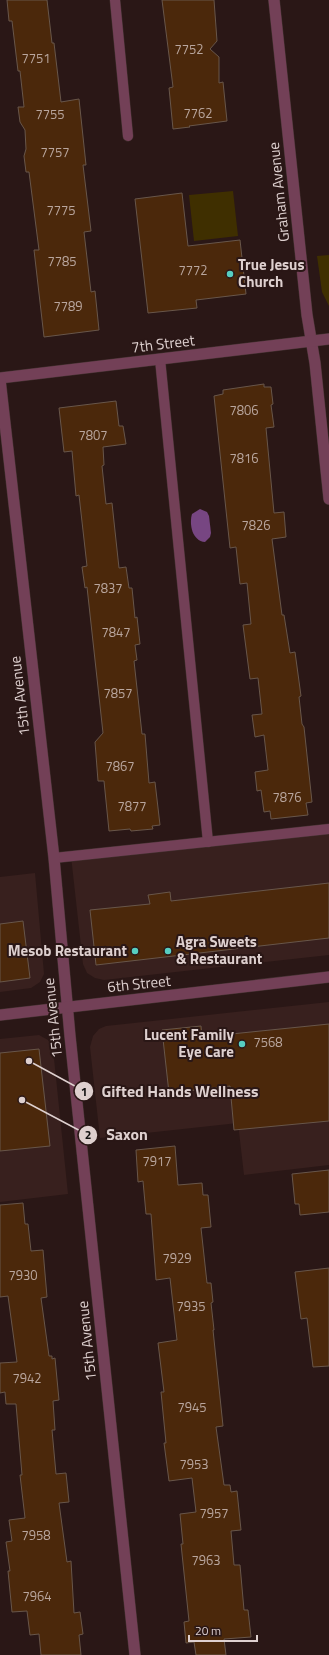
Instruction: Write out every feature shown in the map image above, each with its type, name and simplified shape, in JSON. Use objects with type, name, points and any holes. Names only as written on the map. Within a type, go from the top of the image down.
[{"type":"street","name":"Graham Avenue","points":[[274,0],[307,315],[312,341],[329,499]]},
{"type":"street","name":"7th Street","points":[[0,378],[329,339]]},
{"type":"street","name":"15th Avenue","points":[[0,378],[54,858],[67,1007],[135,1655]]},
{"type":"street","name":"6th Street","points":[[0,1015],[329,977]]},
{"type":"lane","points":[[115,0],[128,136]]},
{"type":"lane","points":[[160,359],[208,842]]},
{"type":"lane","points":[[54,858],[329,829]]},
{"type":"shaded area","points":[[233,191],[238,236],[194,241],[189,195]]},
{"type":"shaded area","points":[[329,255],[329,306],[322,292],[317,256]]},
{"type":"shaded area","points":[[200,509],[207,512],[209,516],[211,533],[210,537],[205,542],[197,539],[191,527],[192,514]]},
{"type":"shaded area","points":[[329,829],[329,955],[104,980],[95,978],[87,973],[83,964],[71,856]]},
{"type":"shaded area","points":[[35,873],[44,974],[40,982],[31,988],[0,992],[0,877]]},
{"type":"shaded area","points":[[329,1002],[329,1165],[244,1175],[238,1123],[100,1138],[90,1047],[93,1036],[99,1029],[106,1026]]},
{"type":"shaded area","points":[[39,1035],[48,1040],[53,1049],[68,1194],[0,1202],[0,1039]]},
{"type":"building","points":[[7,0],[47,0],[61,102],[79,99],[86,165],[83,165],[91,231],[84,232],[91,292],[95,291],[99,330],[44,337],[34,250],[39,250],[29,172],[26,172],[24,156],[26,149],[25,130],[20,122],[18,107],[24,107],[20,71],[18,71],[12,21],[9,21]]},
{"type":"building","points":[[162,0],[214,0],[217,41],[210,49],[219,57],[219,83],[223,82],[227,121],[173,129],[169,88],[173,87]]},
{"type":"building","points":[[182,193],[188,246],[240,240],[246,294],[196,300],[197,308],[148,313],[135,199]]},
{"type":"building","points":[[264,384],[264,387],[271,387],[273,404],[271,405],[274,427],[266,428],[274,513],[284,512],[286,537],[272,539],[282,615],[284,615],[290,653],[295,652],[312,802],[306,803],[308,815],[271,819],[270,811],[264,812],[261,790],[257,791],[255,772],[268,770],[264,735],[255,737],[252,715],[262,714],[258,678],[250,679],[243,625],[251,624],[247,583],[240,584],[236,547],[230,548],[214,396],[223,394],[223,390]]},
{"type":"building","points":[[116,401],[119,426],[123,426],[126,444],[103,447],[104,465],[102,466],[106,504],[112,503],[119,568],[126,567],[129,588],[132,588],[135,618],[137,617],[140,644],[135,645],[137,660],[134,661],[142,734],[145,734],[149,783],[155,782],[160,825],[152,826],[153,829],[131,831],[130,829],[109,831],[104,781],[98,781],[95,742],[103,733],[87,587],[85,588],[82,567],[87,566],[79,495],[76,496],[72,451],[64,452],[59,408]]},
{"type":"building","points":[[329,883],[329,938],[96,965],[90,910],[150,904],[148,895],[170,892],[171,901]]},
{"type":"building","points":[[23,921],[30,978],[0,982],[0,924]]},
{"type":"building","points":[[329,1024],[329,1121],[234,1130],[230,1086],[169,1093],[162,1030],[201,1026],[202,1037]]},
{"type":"building","points":[[39,1049],[50,1146],[0,1151],[0,1053]]},
{"type":"building","points":[[175,1146],[178,1185],[202,1183],[203,1195],[208,1195],[211,1227],[201,1228],[207,1283],[211,1283],[213,1330],[223,1426],[216,1427],[224,1485],[230,1485],[231,1492],[237,1491],[241,1530],[231,1531],[234,1565],[240,1565],[244,1610],[248,1610],[251,1637],[224,1639],[226,1655],[196,1655],[194,1642],[186,1643],[184,1622],[189,1621],[181,1544],[183,1544],[180,1514],[196,1512],[192,1478],[169,1481],[164,1443],[166,1443],[161,1392],[164,1392],[158,1343],[177,1340],[170,1278],[156,1280],[151,1214],[146,1214],[143,1181],[138,1182],[136,1150]]},
{"type":"building","points":[[329,1170],[329,1212],[300,1215],[299,1204],[295,1204],[292,1174]]},
{"type":"building","points":[[23,1203],[25,1224],[28,1224],[31,1251],[43,1250],[47,1297],[41,1298],[49,1356],[52,1356],[52,1359],[55,1358],[59,1400],[53,1401],[55,1430],[52,1430],[56,1474],[66,1473],[69,1502],[59,1503],[67,1562],[71,1561],[74,1613],[80,1612],[83,1634],[79,1635],[81,1655],[41,1655],[39,1634],[30,1635],[27,1611],[12,1612],[8,1571],[10,1571],[6,1542],[12,1541],[9,1520],[25,1518],[20,1475],[22,1475],[16,1404],[6,1404],[5,1392],[0,1393],[0,1363],[17,1362],[8,1296],[0,1297],[0,1205]]},
{"type":"building","points":[[329,1268],[329,1366],[313,1367],[307,1318],[301,1319],[295,1272]]},
{"type":"place","name":"True Jesus Church","points":[[230,274]]},
{"type":"place","name":"Mesob Restaurant","points":[[135,951]]},
{"type":"place","name":"Agra Sweets & Restaurant","points":[[168,951]]},
{"type":"place","name":"Lucent Family Eye Care","points":[[242,1044]]},
{"type":"place","name":"Gifted Hands Wellness","points":[[29,1061]]},
{"type":"place","name":"Saxon","points":[[22,1100]]}]
